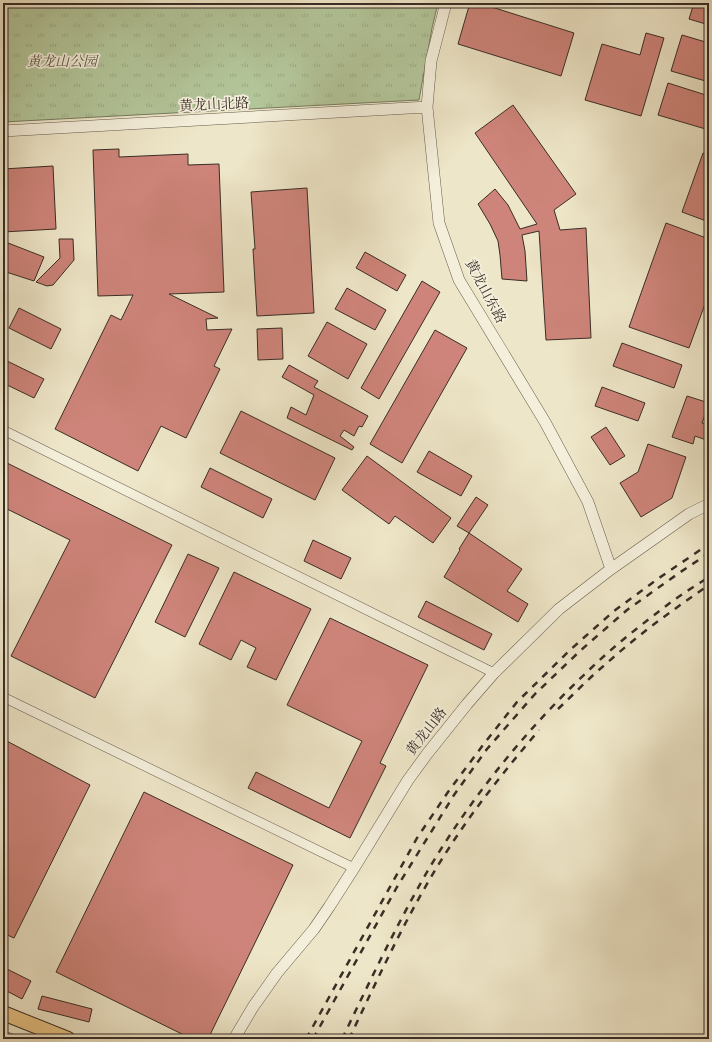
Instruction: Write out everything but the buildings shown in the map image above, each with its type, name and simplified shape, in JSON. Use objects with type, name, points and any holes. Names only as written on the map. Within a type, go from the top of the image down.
[{"type":"main road","points":[[3,1013],[68,1039]]},
{"type":"street","name":"黄龙山东路","points":[[446,3],[431,60],[427,107],[439,223],[459,280],[545,422],[588,502],[611,569]]},
{"type":"street","name":"黄龙山北路","points":[[3,131],[427,107]]},
{"type":"street","points":[[3,430],[494,673]]},
{"type":"street","name":"黄龙山路","points":[[234,1039],[252,1007],[277,973],[314,929],[354,868],[408,780],[467,704],[494,673],[559,609],[611,569],[689,514],[709,504]]},
{"type":"street","points":[[3,697],[354,868]]},
{"type":"lane","points":[[3,1033],[18,1039]]},
{"type":"green space","name":"黄龙山公园","points":[[3,3],[438,3],[419,100],[3,122]]},
{"type":"railway","points":[[306,1039],[417,838],[448,792],[517,702],[570,650],[614,611],[709,544]]},
{"type":"railway","points":[[313,1039],[397,887],[454,795],[487,749],[535,694],[581,650],[627,610],[709,553]]},
{"type":"railway","points":[[342,1039],[394,934],[427,872],[445,842],[485,785],[529,732],[603,657],[671,602],[709,577]]},
{"type":"railway","points":[[558,709],[594,674],[644,632],[709,585]]},
{"type":"railway","points":[[349,1039],[396,942],[435,871],[459,832],[481,802],[539,730]]}]
